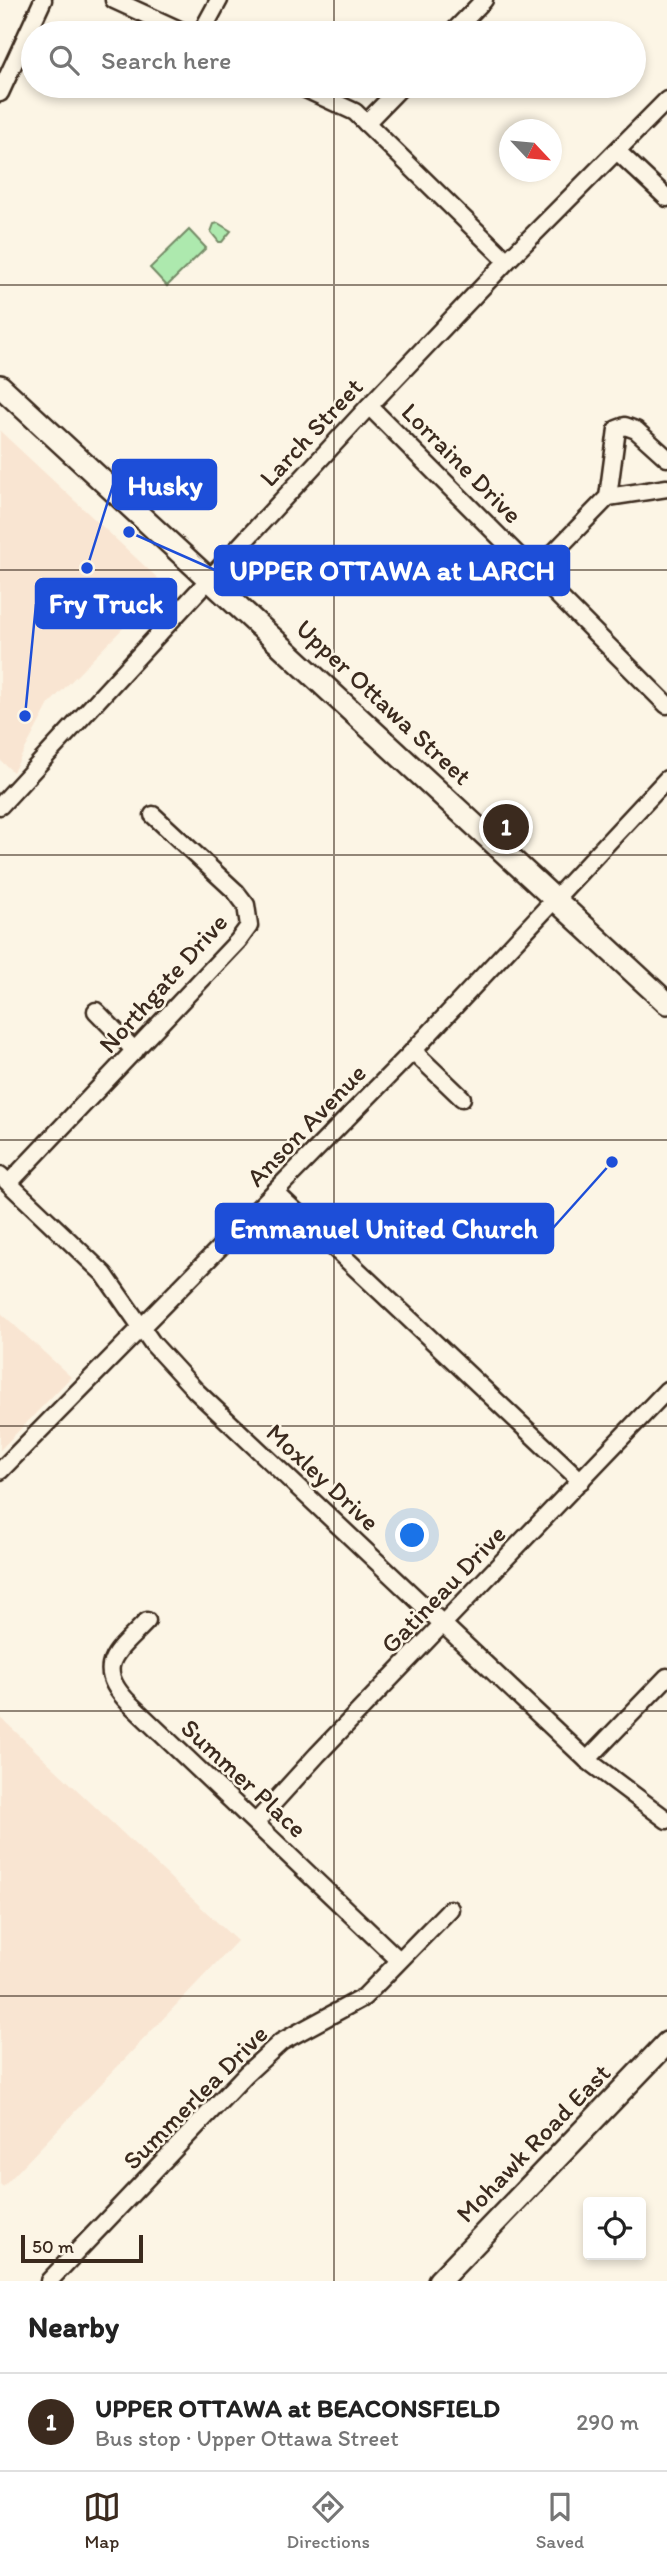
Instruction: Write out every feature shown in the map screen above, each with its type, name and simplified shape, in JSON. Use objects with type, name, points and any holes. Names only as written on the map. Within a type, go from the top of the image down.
[{"type":"main road","name":"Upper Ottawa Street","points":[[0,386],[667,1003]]},
{"type":"main road","name":"Mohawk Road East","points":[[439,2281],[667,2043]]},
{"type":"street","points":[[33,21],[43,0]]},
{"type":"street","points":[[114,0],[160,21]]},
{"type":"street","points":[[208,21],[219,0]]},
{"type":"street","points":[[464,21],[484,0]]},
{"type":"street","points":[[0,93],[21,48]]},
{"type":"street","points":[[326,98],[355,111],[507,261]]},
{"type":"street","points":[[366,123],[390,98]]},
{"type":"street","name":"Larch Street","points":[[0,806],[369,406],[507,261],[667,100]]},
{"type":"street","points":[[617,151],[667,198]]},
{"type":"street","name":"Lorraine Drive","points":[[369,406],[667,705]]},
{"type":"street","points":[[536,571],[608,497],[617,429],[625,426],[636,430],[667,458]]},
{"type":"street","points":[[608,497],[667,488]]},
{"type":"street","name":"Anson Avenue","points":[[0,1471],[413,1051],[667,779]]},
{"type":"street","name":"Northgate Drive","points":[[4,1179],[135,1051],[249,926],[246,905],[236,892],[153,815]]},
{"type":"street","points":[[96,1011],[135,1051]]},
{"type":"street","points":[[413,1051],[462,1098]]},
{"type":"street","name":"Moxley Drive","points":[[4,1179],[104,1274],[142,1328],[196,1391],[587,1760],[667,1820]]},
{"type":"street","points":[[275,1192],[581,1481]]},
{"type":"street","name":"Gatineau Drive","points":[[256,1822],[667,1390]]},
{"type":"street","name":"Summer Place","points":[[147,1620],[113,1657],[110,1671],[112,1684],[399,1960]]},
{"type":"street","points":[[587,1760],[667,1677]]},
{"type":"street","name":"Summerlea Drive","points":[[49,2281],[246,2074],[281,2042],[364,1997],[450,1909]]},
{"type":"shaded area","points":[[0,431],[165,585],[49,704],[13,772],[0,760]]},
{"type":"shaded area","points":[[0,1312],[71,1377],[0,1450]]},
{"type":"shaded area","points":[[0,1717],[237,1941],[3,2187],[0,2184]]},
{"type":"green space","points":[[218,223],[231,231],[222,242],[211,232],[214,224]]},
{"type":"green space","points":[[189,230],[206,248],[167,286],[150,268]]},
{"type":"place","name":"UPPER OTTAWA at LARCH","points":[[129,532]]},
{"type":"place","name":"Husky","points":[[87,568]]},
{"type":"place","name":"Fry Truck","points":[[25,716]]},
{"type":"place","name":"UPPER OTTAWA at BEACONSFIELD","points":[[506,827]]},
{"type":"place","name":"Emmanuel United Church","points":[[612,1162]]}]
